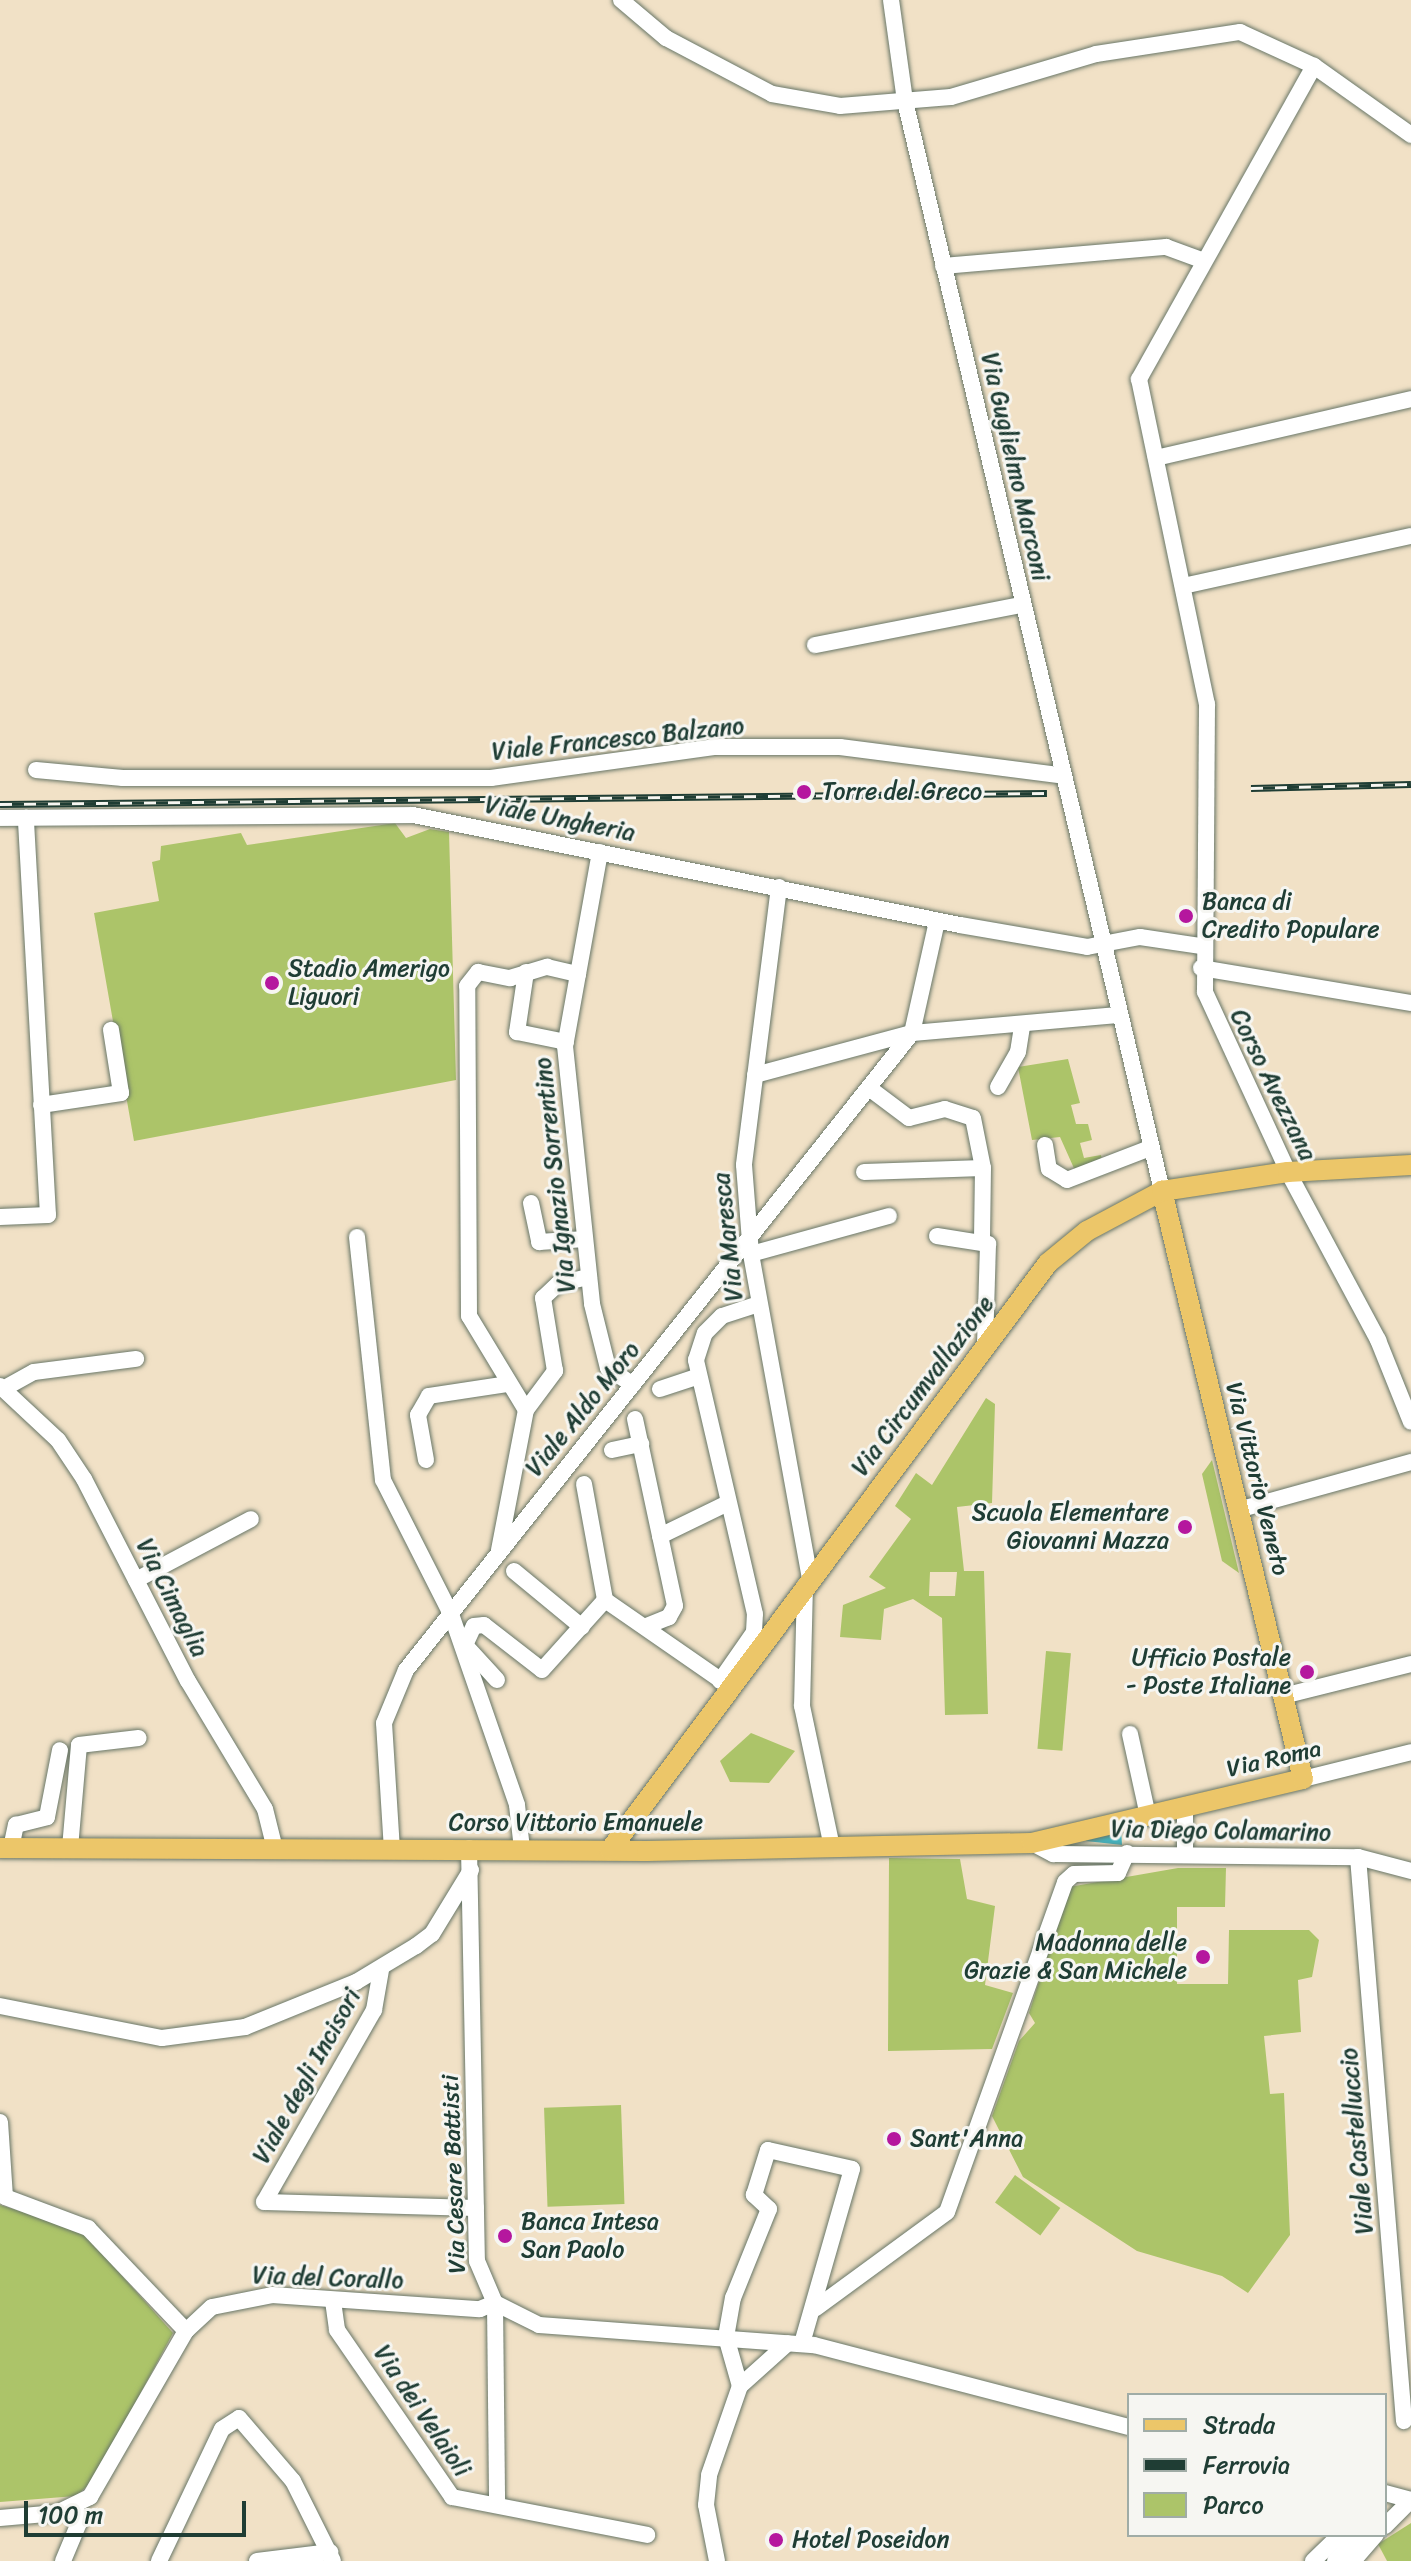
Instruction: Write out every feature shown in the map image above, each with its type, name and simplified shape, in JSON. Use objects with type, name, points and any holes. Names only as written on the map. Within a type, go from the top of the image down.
[{"type":"main road","name":"Via Circumvallazione","points":[[610,1850],[725,1684],[808,1582],[1048,1263],[1087,1231],[1162,1191],[1288,1172],[1411,1165]]},
{"type":"main road","name":"Via Vittorio Veneto","points":[[1162,1191],[1303,1779]]},
{"type":"main road","name":"Via Roma","points":[[1148,1816],[1303,1779]]},
{"type":"main road","name":"Corso Vittorio Emanuele","points":[[6,1848],[610,1850],[1032,1843],[1148,1816]]},
{"type":"street","points":[[621,0],[666,38],[772,94],[840,106],[951,97],[1096,54],[1214,33],[1240,32],[1314,66],[1411,135]]},
{"type":"street","name":"Via Guglielmo Marconi","points":[[891,0],[905,101],[1060,775],[1162,1191]]},
{"type":"street","name":"Corso Avezzana","points":[[1314,66],[1139,379],[1207,704],[1201,968],[1213,1021],[1288,1172],[1378,1340],[1411,1422]]},
{"type":"street","points":[[943,266],[1166,247],[1204,261]]},
{"type":"street","points":[[1156,458],[1411,399]]},
{"type":"street","points":[[1183,586],[1411,536]]},
{"type":"street","points":[[815,645],[1021,605]]},
{"type":"street","name":"Viale Francesco Balzano","points":[[36,770],[123,778],[491,778],[714,747],[840,747],[1060,775]]},
{"type":"street","name":"Viale Ungheria","points":[[0,818],[413,815],[937,921],[1087,947],[1140,937],[1201,946]]},
{"type":"street","points":[[0,1217],[48,1215],[26,818]]},
{"type":"street","name":"Via Ignazio Sorrentino","points":[[600,852],[566,1042],[589,1277],[608,1368],[633,1385]]},
{"type":"street","name":"Via Maresca","points":[[779,887],[744,1165],[750,1247],[808,1582],[802,1706],[832,1847]]},
{"type":"street","points":[[912,1033],[937,921]]},
{"type":"street","points":[[1201,968],[1411,1003]]},
{"type":"street","points":[[526,1410],[507,1384],[469,1316],[464,1014],[467,986],[478,972],[510,978],[526,972],[578,974]]},
{"type":"street","points":[[526,972],[517,1032],[566,1042]]},
{"type":"street","points":[[755,1075],[912,1033],[1022,1026],[1118,1015]]},
{"type":"street","points":[[998,1087],[1018,1052],[1022,1026]]},
{"type":"street","points":[[41,1105],[121,1093],[111,1030]]},
{"type":"street","name":"Viale Aldo Moro","points":[[392,1850],[384,1723],[406,1670],[633,1385],[750,1247],[912,1033]]},
{"type":"street","points":[[869,1088],[909,1118],[945,1109],[967,1112],[983,1168],[982,1241],[989,1252],[985,1347]]},
{"type":"street","points":[[1045,1145],[1049,1169],[1067,1180],[1150,1148]]},
{"type":"street","points":[[864,1172],[983,1168]]},
{"type":"street","points":[[531,1203],[539,1242],[585,1239]]},
{"type":"street","points":[[750,1247],[889,1216]]},
{"type":"street","points":[[937,1236],[982,1241]]},
{"type":"street","points":[[357,1237],[383,1480],[451,1614],[517,1805],[522,1849]]},
{"type":"street","points":[[498,1555],[526,1410],[555,1371],[543,1298],[558,1284],[589,1277]]},
{"type":"street","points":[[584,1484],[605,1600],[725,1684],[755,1626],[696,1360],[705,1333],[737,1308],[759,1304]]},
{"type":"street","points":[[2,1388],[34,1372],[136,1359]]},
{"type":"street","points":[[660,1389],[699,1376]]},
{"type":"street","points":[[426,1460],[418,1415],[429,1396],[507,1384]]},
{"type":"street","name":"Via Cimaglia","points":[[2,1388],[58,1440],[265,1809],[275,1849]]},
{"type":"street","points":[[635,1419],[674,1612],[647,1626]]},
{"type":"street","points":[[612,1450],[641,1444]]},
{"type":"street","points":[[1238,1510],[1411,1462]]},
{"type":"street","points":[[660,1536],[728,1503]]},
{"type":"street","points":[[136,1580],[251,1519]]},
{"type":"street","points":[[514,1571],[582,1627]]},
{"type":"street","points":[[497,1680],[465,1645],[474,1626],[484,1625],[538,1670],[605,1600]]},
{"type":"street","points":[[1283,1696],[1411,1664]]},
{"type":"street","points":[[1130,1734],[1148,1816]]},
{"type":"street","points":[[70,1848],[79,1745],[139,1738]]},
{"type":"street","points":[[6,1848],[16,1825],[47,1817],[60,1750]]},
{"type":"street","name":"Via Roma","points":[[1303,1779],[1411,1752]]},
{"type":"street","points":[[1185,1807],[1185,1853]]},
{"type":"street","name":"Via Diego Colamarino","points":[[1032,1843],[1053,1854],[1358,1857],[1411,1871]]},
{"type":"street","name":"Via Cesare Battisti","points":[[469,1848],[477,2261],[495,2303]]},
{"type":"street","points":[[816,2308],[947,2212],[1061,1891],[1074,1874],[1118,1873],[1127,1853]]},
{"type":"street","name":"Viale Castelluccio","points":[[1358,1857],[1404,2421]]},
{"type":"street","points":[[0,2006],[162,2038],[245,2027],[381,1970],[432,1934],[471,1870]]},
{"type":"street","name":"Viale degli Incisori","points":[[381,1970],[374,2010],[264,2202],[476,2208]]},
{"type":"street","points":[[0,2122],[5,2197],[88,2228],[186,2331]]},
{"type":"street","points":[[717,2561],[706,2505],[709,2475],[740,2386],[795,2343],[816,2308],[852,2169],[768,2150],[754,2195],[769,2209],[733,2298],[726,2337],[740,2386]]},
{"type":"street","name":"Via del Corallo","points":[[76,2508],[102,2482],[186,2331],[212,2307],[244,2297],[480,2309],[495,2303]]},
{"type":"street","name":"Via dei Velaioli","points":[[333,2301],[337,2330],[452,2497],[647,2535]]},
{"type":"street","points":[[497,2504],[495,2303],[539,2325],[795,2343],[1127,2426]]},
{"type":"street","points":[[159,2561],[222,2429],[239,2418],[293,2481],[332,2557],[257,2561]]},
{"type":"street","points":[[1387,2522],[1398,2499]]},
{"type":"street","points":[[0,2518],[76,2508],[79,2523],[63,2561]]},
{"type":"street","points":[[1313,2561],[1338,2537]]},
{"type":"street","points":[[1335,2561],[1358,2537]]},
{"type":"street","points":[[1353,2561],[1374,2537]]},
{"type":"green space","name":"Stadio Amerigo Liguori","points":[[395,823],[406,838],[430,829],[449,832],[456,1080],[134,1141],[94,913],[159,901],[152,862],[160,860],[161,846],[241,833],[247,845]]},
{"type":"green space","points":[[1068,1059],[1080,1103],[1071,1105],[1076,1124],[1088,1124],[1092,1140],[1080,1143],[1084,1158],[1101,1155],[1102,1161],[1077,1175],[1060,1137],[1032,1140],[1018,1067]]},
{"type":"green space","points":[[986,1398],[995,1404],[992,1503],[957,1507],[964,1571],[984,1571],[988,1714],[945,1715],[942,1618],[913,1599],[884,1609],[881,1640],[840,1637],[843,1605],[886,1588],[869,1577],[911,1519],[895,1506],[916,1473],[932,1485]],"holes":[[[930,1572],[957,1572],[955,1596],[929,1596]]]},
{"type":"green space","points":[[1212,1460],[1239,1573],[1222,1561],[1202,1474]]},
{"type":"green space","points":[[1046,1651],[1071,1653],[1062,1751],[1037,1749]]},
{"type":"green space","points":[[751,1733],[795,1751],[769,1783],[730,1782],[720,1761]]},
{"type":"green space","points":[[889,1858],[960,1859],[967,1899],[995,1906],[985,1985],[1013,1993],[992,2049],[888,2051]]},
{"type":"green space","points":[[1178,1868],[1226,1868],[1225,1907],[1177,1907],[1177,1984],[1228,1984],[1229,1930],[1309,1930],[1319,1940],[1312,1977],[1298,1980],[1301,2032],[1264,2036],[1270,2094],[1284,2093],[1290,2235],[1248,2293],[1222,2276],[1137,2251],[1023,2177],[992,2116],[1019,2041],[1035,2023],[1029,2013],[1069,1887]]},
{"type":"green space","points":[[621,2105],[624,2204],[548,2207],[544,2108]]},
{"type":"green space","points":[[1015,2175],[1060,2208],[1040,2235],[995,2203]]},
{"type":"green space","points":[[0,2205],[81,2230],[173,2333],[93,2481],[76,2496],[0,2502]]},
{"type":"green space","points":[[1411,2523],[1411,2561],[1387,2561],[1378,2544]]},
{"type":"water","points":[[1121,1830],[1122,1845],[1086,1841],[1086,1838]]},
{"type":"railway","points":[[1251,788],[1411,784]]},
{"type":"railway","points":[[0,804],[1047,793]]},
{"type":"place","name":"Torre del Greco","points":[[804,792]]},
{"type":"place","name":"Banca di Credito Populare","points":[[1186,916]]},
{"type":"place","name":"Stadio Amerigo Liguori","points":[[272,983]]},
{"type":"place","name":"Scuola Elementare Giovanni Mazza","points":[[1185,1527]]},
{"type":"place","name":"Ufficio Postale - Poste Italiane","points":[[1307,1672]]},
{"type":"place","name":"Madonna delle Grazie & San Michele","points":[[1203,1957]]},
{"type":"place","name":"Sant'Anna","points":[[894,2139]]},
{"type":"place","name":"Banca Intesa San Paolo","points":[[505,2236]]},
{"type":"place","name":"Hotel Poseidon","points":[[776,2540]]}]
